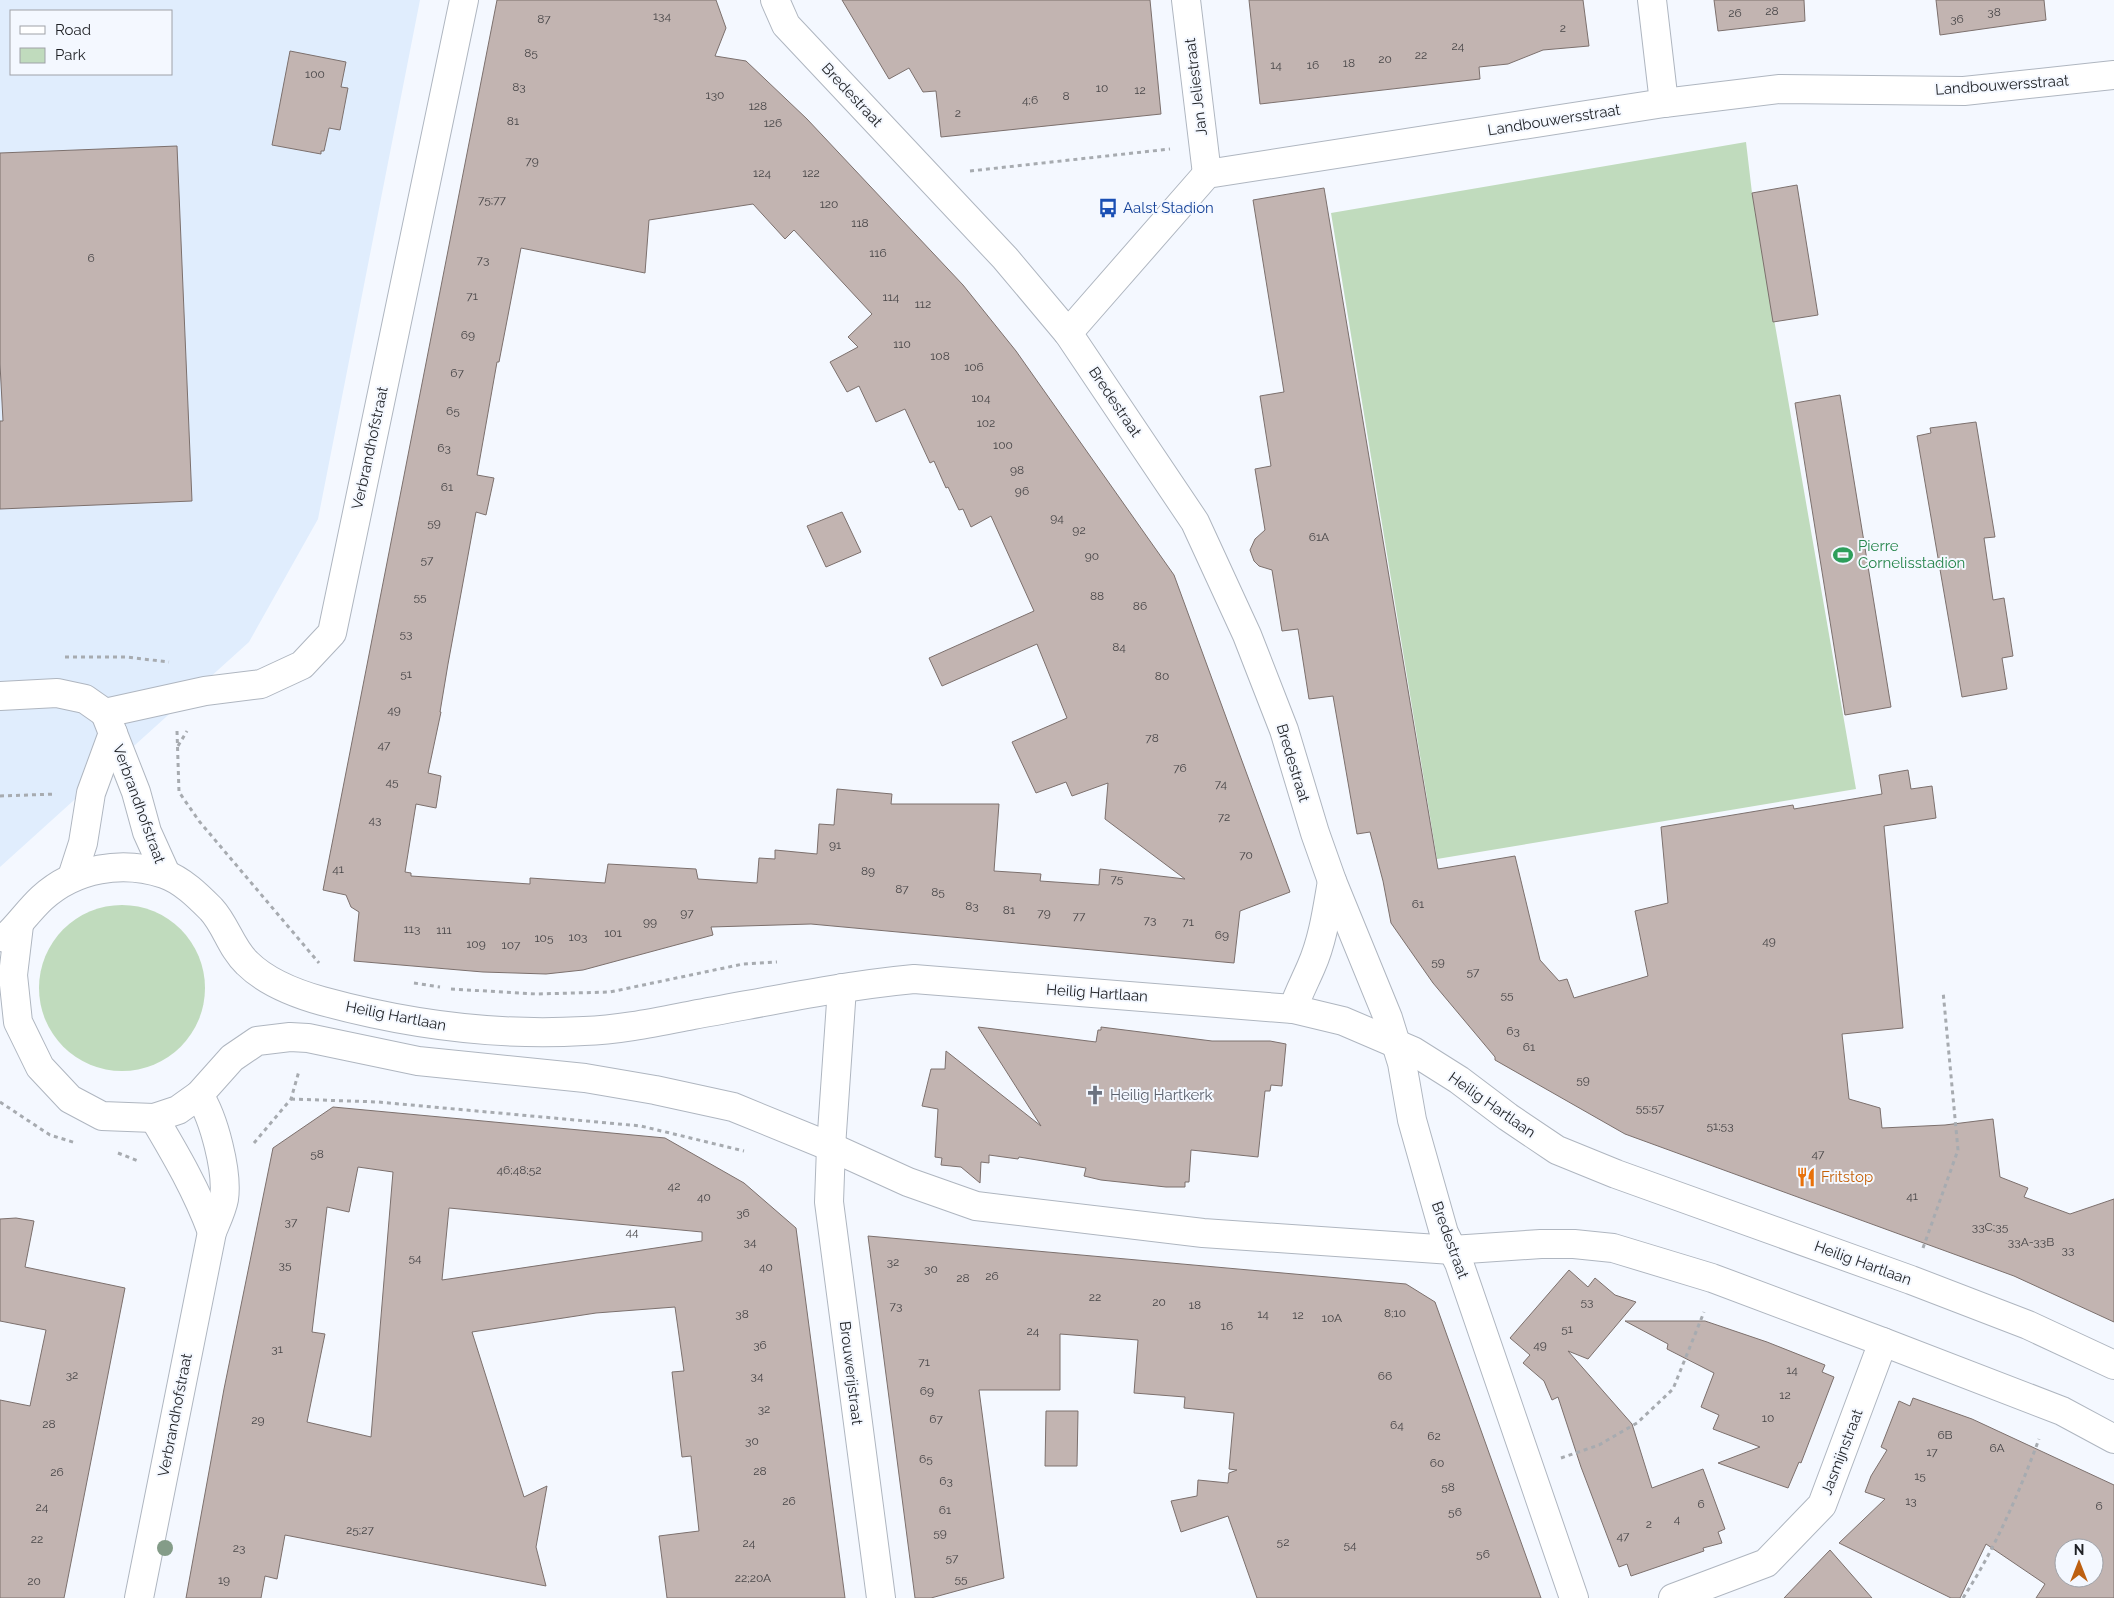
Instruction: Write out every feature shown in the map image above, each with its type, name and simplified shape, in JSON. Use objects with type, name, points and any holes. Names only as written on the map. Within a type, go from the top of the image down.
[{"type":"street","name":"Verbrandhofstraat","points":[[109,723],[205,691],[261,684],[302,664],[332,633],[464,0]]},
{"type":"street","name":"Bredestraat","points":[[774,0],[786,25],[1005,258],[1068,333],[1194,522],[1247,635],[1277,713],[1332,881],[1381,1000],[1396,1043],[1412,1120],[1444,1232],[1459,1263],[1574,1598]]},
{"type":"street","name":"Jan Jeliestraat","points":[[1186,0],[1207,174]]},
{"type":"street","points":[[1652,0],[1664,103]]},
{"type":"street","name":"Landbouwersstraat","points":[[1207,174],[1664,103],[1780,89],[1964,91],[2114,75]]},
{"type":"street","points":[[1068,333],[1207,174]]},
{"type":"street","points":[[0,696],[58,693],[85,699],[109,723]]},
{"type":"street","name":"Verbrandhofstraat","points":[[109,723],[136,792],[147,832],[166,874]]},
{"type":"street","name":"Verbrandhofstraat","points":[[72,877],[83,843],[91,793],[109,723]]},
{"type":"street","name":"Heilig Hartlaan","points":[[2114,1365],[2028,1325],[1911,1280],[1616,1174],[1557,1150],[1508,1117],[1459,1080],[1413,1051],[1343,1021],[1293,1009],[914,979],[842,988],[650,1023],[585,1032],[508,1032],[446,1026],[320,1001],[274,982],[247,964],[229,939],[214,912],[198,896],[166,874],[134,868],[102,868],[72,877],[42,898],[9,934],[13,975],[9,1020],[40,1067],[70,1099],[102,1116],[154,1118],[178,1110],[199,1096],[232,1058],[258,1041],[290,1037],[308,1038],[418,1062],[585,1078],[655,1090],[733,1107],[831,1147],[908,1182],[976,1206],[1203,1233],[1452,1250],[1541,1244],[1574,1244],[1613,1248],[1712,1278],[1883,1342],[2062,1411],[2114,1439]]},
{"type":"street","name":"Bredestraat","points":[[1293,1009],[1314,958],[1325,922],[1332,881]]},
{"type":"street","points":[[831,1147],[842,988]]},
{"type":"street","name":"Verbrandhofstraat","points":[[138,1598],[212,1232],[224,1199],[222,1161],[209,1110],[199,1096]]},
{"type":"street","points":[[154,1118],[184,1167],[203,1207],[212,1232]]},
{"type":"street","name":"Brouwerijstraat","points":[[831,1147],[829,1202],[880,1598]]},
{"type":"street","name":"Jasmijnstraat","points":[[1673,1598],[1766,1563],[1822,1506],[1883,1342]]},
{"type":"path","points":[[927,176],[1203,146]]},
{"type":"path","points":[[88,657],[126,657],[174,663]]},
{"type":"path","points":[[177,723],[179,792]]},
{"type":"path","points":[[0,796],[63,794]]},
{"type":"path","points":[[412,983],[451,989],[537,994],[610,992],[743,964],[784,962]]},
{"type":"path","points":[[1911,1280],[1958,1150],[1944,991]]},
{"type":"path","points":[[222,1161],[247,1151],[291,1099],[378,1102],[641,1126],[749,1153]]},
{"type":"path","points":[[1531,1469],[1599,1445],[1637,1423],[1673,1389],[1706,1307]]},
{"type":"path","points":[[1963,1598],[1976,1578],[2025,1477],[2040,1436]]},
{"type":"shaded area","points":[[0,0],[420,0],[318,519],[249,642],[0,867]]},
{"type":"green space","points":[[1746,142],[1752,193],[1856,789],[1437,859],[1331,213]]},
{"type":"green space","points":[[122,905],[154,911],[181,929],[199,956],[205,988],[199,1020],[181,1047],[154,1065],[122,1071],[90,1065],[63,1047],[45,1020],[39,988],[45,956],[63,929],[90,911]]},
{"type":"building","points":[[497,0],[716,0],[726,28],[715,56],[746,61],[807,119],[963,285],[1016,351],[1174,575],[1290,892],[1240,911],[1234,963],[811,924],[711,927],[713,935],[583,970],[546,974],[483,972],[354,961],[359,912],[351,907],[346,895],[323,890]],"holes":[[[753,204],[785,239],[794,230],[872,314],[848,337],[858,347],[830,362],[847,392],[859,386],[876,422],[905,409],[930,463],[934,461],[946,488],[948,487],[959,510],[963,509],[971,527],[991,516],[1034,611],[929,658],[942,686],[1037,644],[1067,718],[1012,742],[1036,793],[1066,782],[1072,796],[1108,783],[1105,819],[1185,879],[1100,869],[1099,885],[1040,881],[1041,874],[994,871],[999,804],[891,804],[892,794],[837,789],[834,825],[819,824],[817,854],[775,850],[775,859],[759,858],[757,883],[698,879],[696,869],[608,864],[605,883],[530,878],[530,884],[411,876],[411,873],[405,872],[416,804],[436,808],[441,776],[428,773],[441,712],[476,512],[486,515],[494,478],[477,475],[497,362],[499,362],[521,248],[645,273],[649,220]]]},
{"type":"building","points":[[842,0],[1150,0],[1161,114],[941,137],[936,91],[923,92],[909,68],[889,79]]},
{"type":"building","points":[[1249,0],[1583,0],[1589,46],[1543,50],[1508,64],[1479,67],[1480,79],[1260,104]]},
{"type":"building","points":[[1714,0],[1804,0],[1805,21],[1718,31]]},
{"type":"building","points":[[1936,0],[2044,0],[2046,20],[1940,35]]},
{"type":"building","points":[[290,51],[346,62],[341,87],[348,88],[340,130],[329,128],[324,151],[321,151],[321,154],[272,145]]},
{"type":"building","points":[[177,146],[192,501],[0,509],[0,421],[3,421],[0,364],[0,153]]},
{"type":"building","points":[[1797,185],[1818,315],[1773,322],[1752,193]]},
{"type":"building","points":[[1324,188],[1438,869],[1515,856],[1540,960],[1559,981],[1567,979],[1574,998],[1648,976],[1635,911],[1668,903],[1661,827],[1793,805],[1794,809],[1882,794],[1879,775],[1908,770],[1911,789],[1932,786],[1936,818],[1884,826],[1903,1028],[1842,1034],[1849,1099],[1880,1108],[1882,1128],[1945,1125],[1993,1119],[2000,1177],[2028,1188],[2024,1197],[2070,1214],[2114,1199],[2114,1322],[2014,1276],[1625,1134],[1495,1060],[1495,1057],[1433,983],[1391,923],[1383,881],[1370,832],[1357,834],[1333,696],[1309,699],[1298,629],[1282,631],[1272,570],[1259,566],[1254,561],[1250,550],[1255,539],[1265,530],[1255,469],[1271,466],[1260,396],[1284,392],[1253,200]]},
{"type":"building","name":"Pierre Cornelisstadion","points":[[1840,395],[1891,707],[1845,715],[1795,403]]},
{"type":"building","points":[[1976,422],[1995,537],[1984,538],[1993,600],[2004,598],[2013,656],[2002,658],[2007,689],[1962,697],[1917,436],[1931,433],[1930,428]]},
{"type":"building","points":[[842,512],[861,552],[826,567],[807,526]]},
{"type":"building","name":"Heilig Hartkerk","points":[[978,1027],[1096,1042],[1098,1030],[1101,1030],[1101,1027],[1212,1041],[1270,1041],[1286,1044],[1282,1086],[1271,1085],[1270,1091],[1265,1091],[1258,1157],[1191,1150],[1189,1182],[1185,1182],[1185,1187],[1166,1187],[1101,1180],[1084,1176],[1086,1168],[1019,1157],[1018,1159],[989,1155],[989,1163],[981,1162],[980,1183],[961,1167],[941,1165],[942,1158],[935,1157],[938,1109],[922,1106],[931,1069],[945,1069],[946,1051],[1041,1126]]},
{"type":"building","points":[[333,1107],[665,1138],[744,1183],[796,1228],[845,1598],[667,1598],[659,1536],[699,1531],[691,1456],[682,1457],[672,1372],[684,1371],[675,1307],[596,1313],[472,1332],[524,1497],[547,1486],[536,1547],[546,1586],[285,1535],[277,1579],[265,1576],[261,1598],[186,1598],[224,1389],[273,1148]],"holes":[[[358,1167],[393,1172],[371,1437],[307,1422],[325,1334],[312,1332],[327,1207],[349,1212]],[[449,1208],[702,1232],[702,1241],[442,1280]]]},
{"type":"building","points":[[16,1218],[34,1221],[25,1267],[125,1288],[64,1598],[0,1598],[0,1400],[30,1406],[46,1330],[0,1321],[0,1219]]},
{"type":"building","points":[[868,1236],[1406,1284],[1435,1302],[1541,1598],[1257,1598],[1228,1516],[1181,1532],[1171,1501],[1197,1496],[1198,1480],[1228,1483],[1229,1473],[1237,1470],[1229,1469],[1234,1413],[1184,1408],[1185,1397],[1134,1393],[1138,1340],[1060,1334],[1060,1390],[979,1390],[1004,1578],[931,1598],[915,1598]]},
{"type":"building","points":[[1569,1270],[1588,1287],[1595,1278],[1615,1295],[1636,1302],[1588,1359],[1568,1351],[1632,1424],[1652,1488],[1703,1469],[1725,1529],[1718,1532],[1722,1543],[1703,1548],[1704,1551],[1631,1576],[1627,1564],[1619,1567],[1581,1467],[1558,1397],[1552,1400],[1544,1381],[1523,1363],[1530,1355],[1510,1338]]},
{"type":"building","points":[[1625,1321],[1705,1321],[1767,1342],[1825,1365],[1822,1372],[1834,1377],[1801,1463],[1799,1462],[1788,1488],[1718,1463],[1760,1447],[1713,1429],[1719,1415],[1701,1407],[1714,1373],[1667,1349],[1668,1344]]},
{"type":"building","points":[[1913,1398],[1972,1419],[2114,1485],[2114,1598],[2036,1598],[2045,1584],[1986,1544],[1960,1598],[1951,1598],[1839,1543],[1885,1499],[1865,1492],[1871,1476],[1887,1450],[1881,1447],[1899,1401],[1910,1406]]},
{"type":"building","points":[[1046,1411],[1078,1411],[1077,1466],[1045,1466]]},
{"type":"building","points":[[1830,1550],[1872,1598],[1784,1598],[1806,1575]]},
{"type":"place","name":"Aalst Stadion","points":[[1108,208]]},
{"type":"place","name":"Pierre Cornelisstadion","points":[[1843,555]]},
{"type":"place","name":"Heilig Hartkerk","points":[[1095,1095]]},
{"type":"place","name":"Fritstop","points":[[1806,1177]]}]
